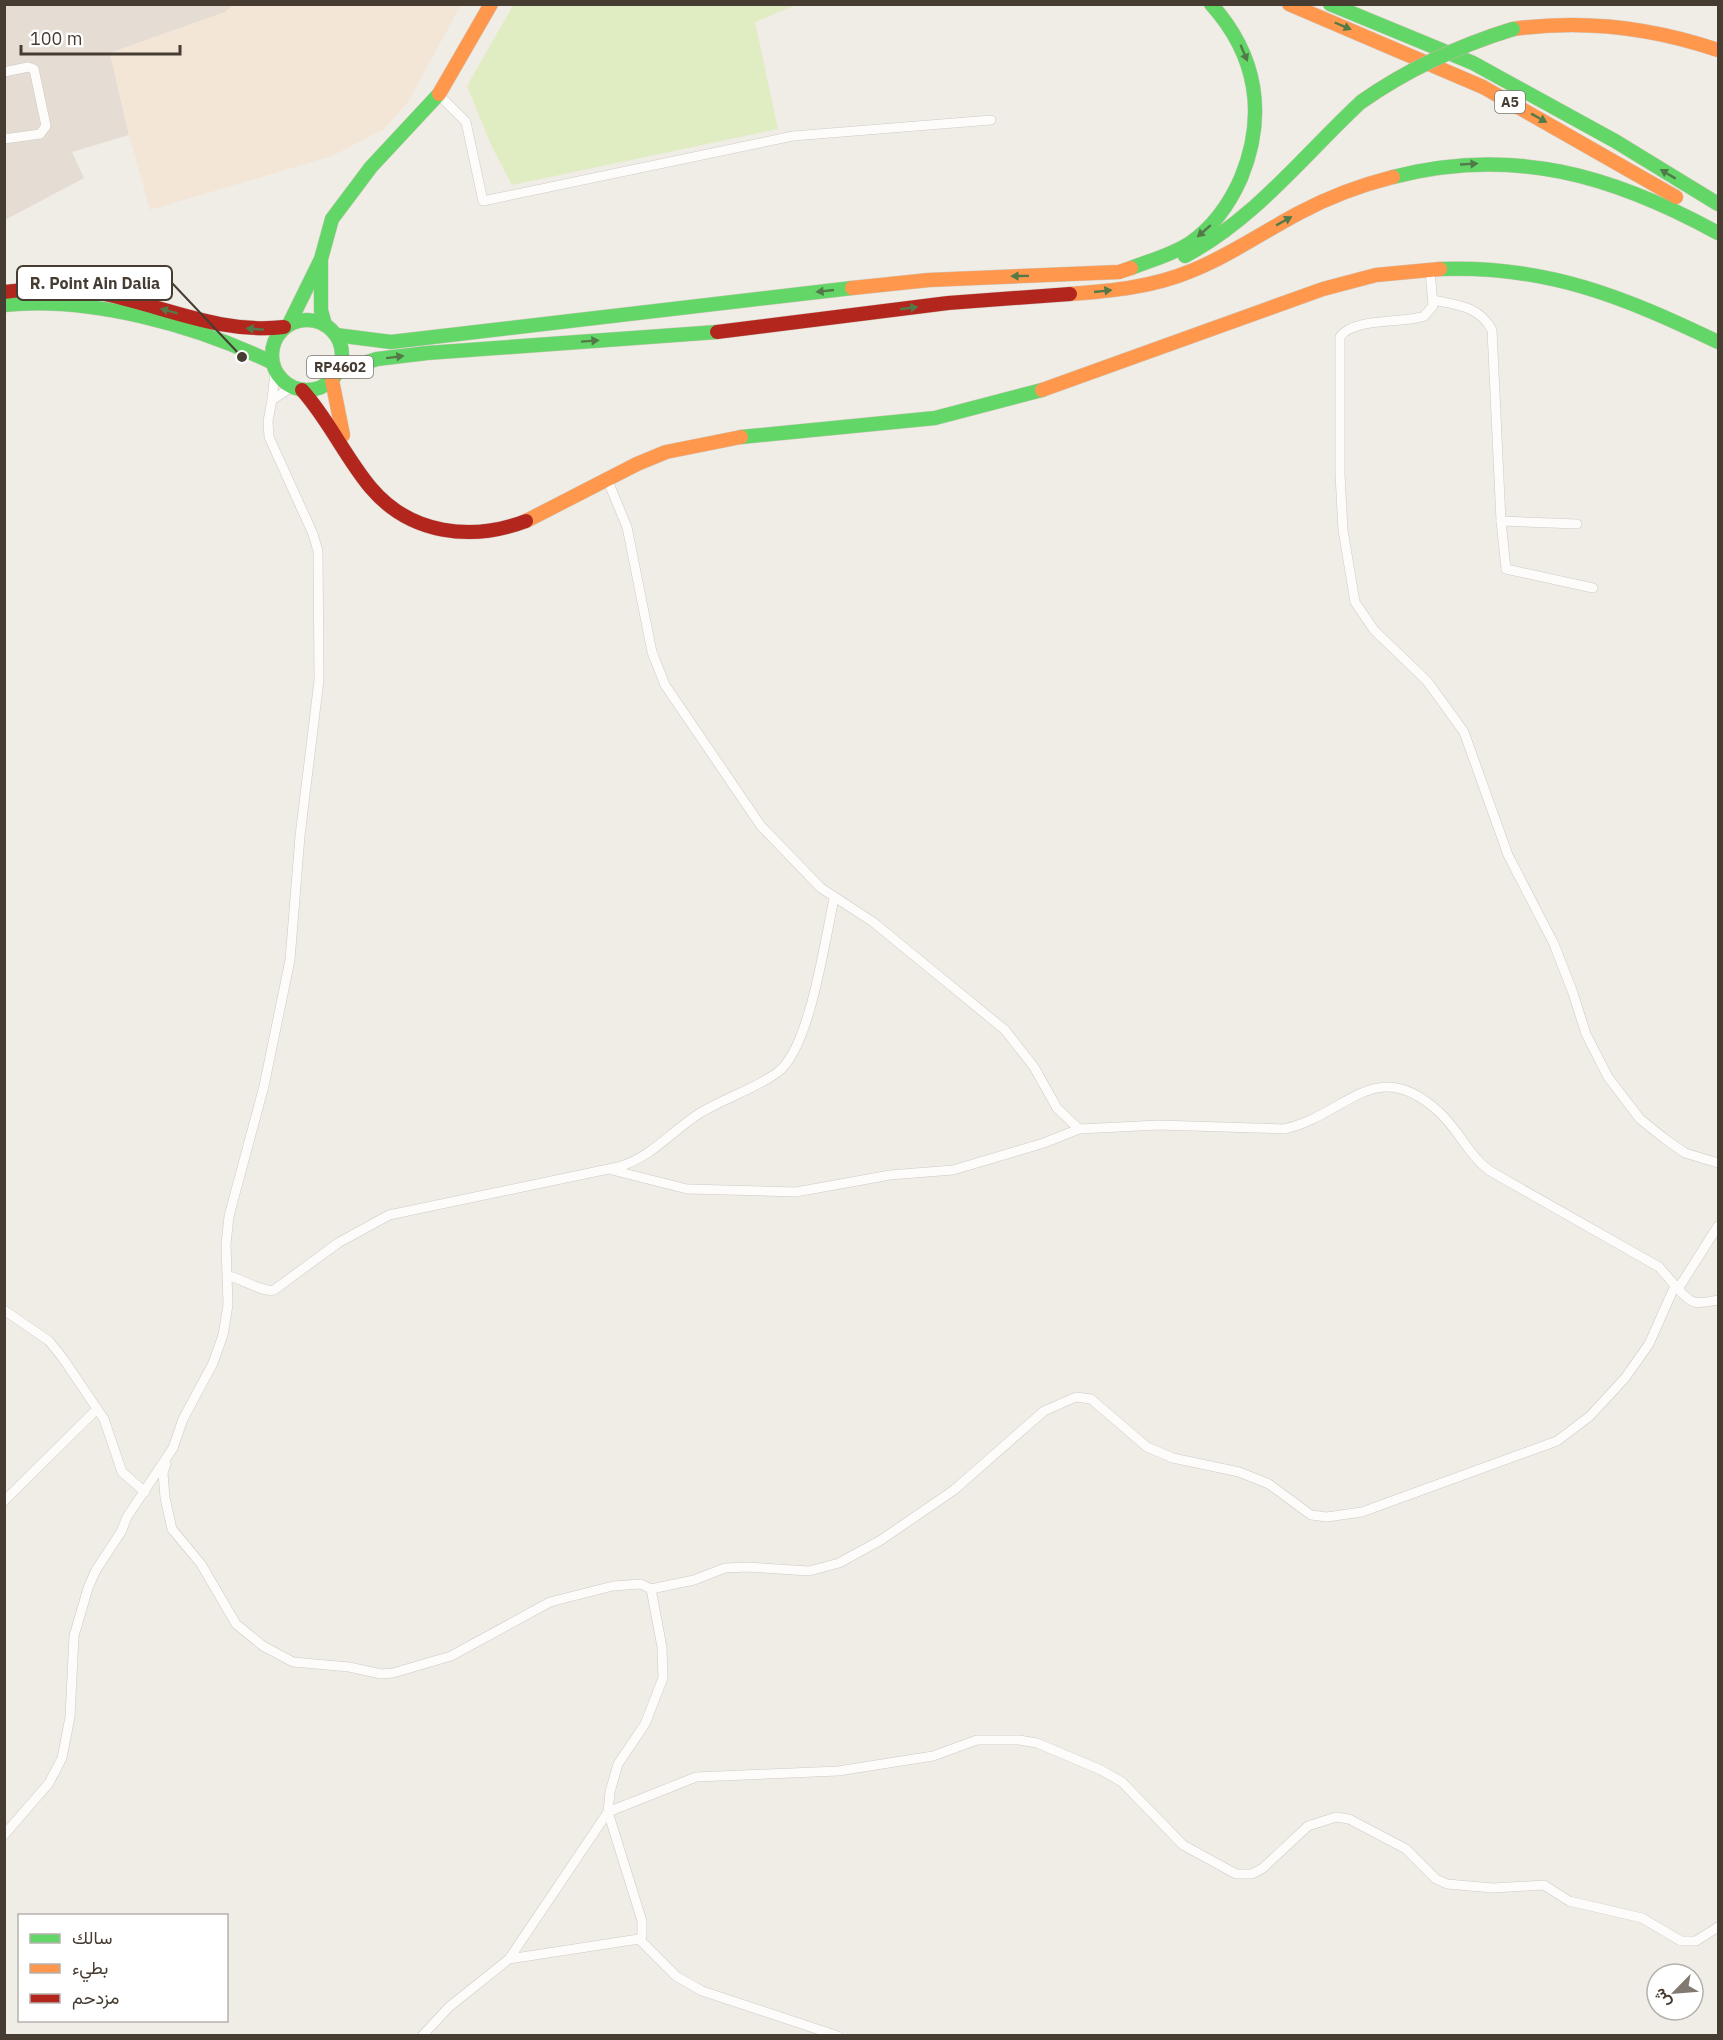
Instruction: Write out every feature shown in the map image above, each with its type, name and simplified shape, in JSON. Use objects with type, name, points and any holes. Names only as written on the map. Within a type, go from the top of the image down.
[{"type":"main road","points":[[273,367],[274,343],[287,325],[321,259],[332,219],[347,196],[439,94],[491,4]]},
{"type":"main road","points":[[1119,272],[1174,252],[1191,242],[1212,224],[1234,194],[1250,156],[1257,112],[1249,66],[1227,22],[1211,4]]},
{"type":"main road","name":"A5","points":[[1289,4],[1483,87],[1621,165],[1719,224]]},
{"type":"main road","name":"A5","points":[[1330,4],[1473,63],[1615,141],[1719,204]]},
{"type":"main road","points":[[336,335],[391,342],[714,302],[928,280],[1147,269],[1200,249],[1235,227],[1364,105],[1400,75],[1434,57],[1471,42],[1572,21],[1649,28],[1719,50]]},
{"type":"main road","points":[[1515,33],[1615,33],[1659,40],[1719,60]]},
{"type":"main road","points":[[1156,282],[1218,249],[1250,227],[1364,105]]},
{"type":"main road","points":[[335,375],[377,359],[427,353],[726,331],[948,303],[1108,291],[1156,282],[1203,266],[1286,219],[1347,191],[1414,170],[1442,166],[1502,163],[1564,170],[1603,179],[1644,193],[1719,233]]},
{"type":"main road","points":[[321,259],[321,310],[325,325]]},
{"type":"main road","name":"RP4602","points":[[4,305],[58,301],[94,304],[236,345],[273,367],[320,408],[366,485],[393,511],[421,525],[449,532],[483,533],[511,528],[654,456],[695,445],[895,423],[969,411],[1056,384],[1332,286],[1380,274],[1430,270],[1507,271],[1580,284],[1616,296],[1719,342]]},
{"type":"main road","points":[[4,292],[37,288],[77,290],[109,295],[242,328],[271,330],[309,319],[325,325]]},
{"type":"main road","name":"RP4602","points":[[325,325],[336,335],[341,346],[335,375],[346,449]]},
{"type":"main road","name":"RP4602","points":[[297,389],[323,387],[335,375]]},
{"type":"street","points":[[4,139],[38,134],[44,132],[46,126],[34,69],[28,67],[5,69]]},
{"type":"street","points":[[439,94],[466,122],[474,147],[483,201],[793,136],[991,120]]},
{"type":"street","points":[[1430,270],[1433,306],[1424,316],[1363,325],[1346,330],[1340,337],[1340,474],[1343,530],[1355,602],[1374,630],[1427,681],[1464,732],[1508,855],[1554,944],[1574,993],[1586,1034],[1608,1077],[1640,1119],[1665,1139],[1685,1153],[1719,1164]]},
{"type":"street","points":[[1433,300],[1471,308],[1485,317],[1492,330],[1501,520],[1506,569],[1593,588]]},
{"type":"street","points":[[273,367],[272,400],[268,421],[269,437],[313,534],[318,551],[319,680],[300,836],[290,960],[264,1086],[229,1216],[226,1244],[229,1276],[223,1335],[213,1363],[183,1419],[163,1473],[167,1513],[172,1529],[201,1564],[236,1624],[262,1646],[293,1662],[349,1666],[381,1674],[393,1673],[451,1656],[550,1602],[613,1586],[642,1584],[651,1589],[694,1580],[725,1568],[748,1567],[809,1571],[839,1563],[881,1540],[954,1490],[1044,1411],[1076,1397],[1091,1399],[1147,1447],[1173,1458],[1239,1472],[1269,1484],[1311,1515],[1327,1516],[1362,1512],[1557,1441],[1590,1416],[1625,1378],[1649,1344],[1672,1290],[1678,1288],[1719,1226]]},
{"type":"street","points":[[272,400],[297,389]]},
{"type":"street","points":[[607,479],[627,527],[652,652],[665,685],[761,826],[779,848],[834,899],[873,922],[1005,1030],[1034,1067],[1057,1108],[1079,1129]]},
{"type":"street","points":[[1501,520],[1577,524]]},
{"type":"street","points":[[229,1276],[248,1281],[265,1290],[274,1290],[338,1243],[388,1215],[608,1169],[642,1159],[699,1114],[767,1079],[788,1061],[795,1050],[808,1013],[834,899]]},
{"type":"street","points":[[608,1169],[687,1189],[796,1192],[890,1176],[953,1170],[1044,1143],[1079,1129],[1150,1125],[1284,1129],[1303,1123],[1372,1089],[1395,1086],[1406,1088],[1441,1113],[1474,1157],[1490,1172],[1659,1267],[1689,1301],[1698,1303],[1719,1300]]},
{"type":"street","points":[[4,1310],[49,1341],[73,1373],[108,1429],[122,1472],[145,1492]]},
{"type":"street","points":[[4,1501],[96,1410]]},
{"type":"street","points":[[4,1835],[57,1771],[70,1717],[71,1655],[79,1614],[96,1570],[172,1448]]},
{"type":"street","points":[[639,1940],[644,1931],[642,1921],[608,1812],[610,1792],[618,1764],[645,1724],[663,1678],[662,1647],[651,1589]]},
{"type":"street","points":[[422,2036],[449,2007],[509,1959],[608,1812],[696,1777],[838,1771],[933,1756],[977,1740],[1019,1740],[1052,1749],[1101,1770],[1122,1782],[1183,1845],[1236,1874],[1252,1874],[1263,1868],[1308,1826],[1336,1817],[1349,1819],[1406,1849],[1436,1879],[1447,1884],[1493,1888],[1544,1886],[1569,1901],[1642,1918],[1681,1941],[1696,1941],[1719,1928]]},
{"type":"street","points":[[509,1959],[639,1940]]},
{"type":"street","points":[[639,1940],[676,1976],[702,1991],[838,2036]]},
{"type":"shaded area","points":[[5,5],[233,5],[226,12],[110,53],[129,135],[72,152],[84,178],[5,220]]},
{"type":"shaded area","points":[[233,5],[461,5],[408,102],[384,129],[332,156],[150,210],[129,135],[110,53],[225,12]]},
{"type":"green space","points":[[514,4],[796,5],[755,22],[778,129],[512,185],[492,147],[467,86]]},
{"type":"traffic: fast","points":[[1131,268],[1176,251],[1206,230],[1232,196],[1249,155],[1254,131],[1255,109],[1248,65],[1227,24],[1211,4]]},
{"type":"traffic: fast","points":[[1330,4],[1473,63],[1615,141],[1718,204]]},
{"type":"traffic: fast","points":[[1361,102],[1397,79],[1434,60],[1513,29]]},
{"type":"traffic: fast","points":[[289,324],[321,259],[332,219],[371,167],[439,94]]},
{"type":"traffic: fast","points":[[1185,256],[1211,241],[1257,205],[1361,102]]},
{"type":"traffic: fast","points":[[1393,177],[1437,168],[1480,165],[1521,166],[1561,172],[1639,195],[1718,233]]},
{"type":"traffic: fast","points":[[321,262],[321,310],[325,325]]},
{"type":"traffic: fast","points":[[1440,269],[1479,269],[1550,278],[1617,298],[1718,342]]},
{"type":"traffic: fast","points":[[336,335],[391,342],[852,288]]},
{"type":"traffic: fast","points":[[4,305],[37,303],[71,305],[141,316],[209,336],[271,362]]},
{"type":"traffic: fast","points":[[314,320],[327,326],[336,335],[340,341],[342,355],[340,369],[332,380],[321,388],[300,390],[282,380],[274,369],[272,348],[282,330],[293,322],[314,320]]},
{"type":"traffic: fast","points":[[339,371],[377,359],[427,353],[717,332]]},
{"type":"traffic: fast","points":[[741,437],[935,418],[1042,390]]},
{"type":"traffic: slow","points":[[439,94],[491,4]]},
{"type":"traffic: slow","points":[[1289,4],[1483,87],[1676,197]]},
{"type":"traffic: slow","points":[[1513,29],[1565,25],[1617,27],[1667,36],[1718,50]]},
{"type":"traffic: slow","points":[[1070,294],[1132,287],[1177,276],[1219,258],[1322,202],[1393,177]]},
{"type":"traffic: slow","points":[[852,288],[929,280],[1119,272],[1131,268]]},
{"type":"traffic: slow","points":[[1042,390],[1323,289],[1376,275],[1440,269]]},
{"type":"traffic: slow","points":[[332,380],[343,435]]},
{"type":"traffic: slow","points":[[526,521],[637,464],[666,452],[741,437]]},
{"type":"traffic: jam","points":[[4,292],[70,289],[109,295],[239,327],[284,327]]},
{"type":"traffic: jam","points":[[717,332],[948,303],[1070,294]]},
{"type":"traffic: jam","points":[[302,390],[371,488],[404,516],[442,530],[463,532],[484,531],[526,521]]},
{"type":"place","name":"R. Point Ain Dalia","points":[[242,357]]}]
